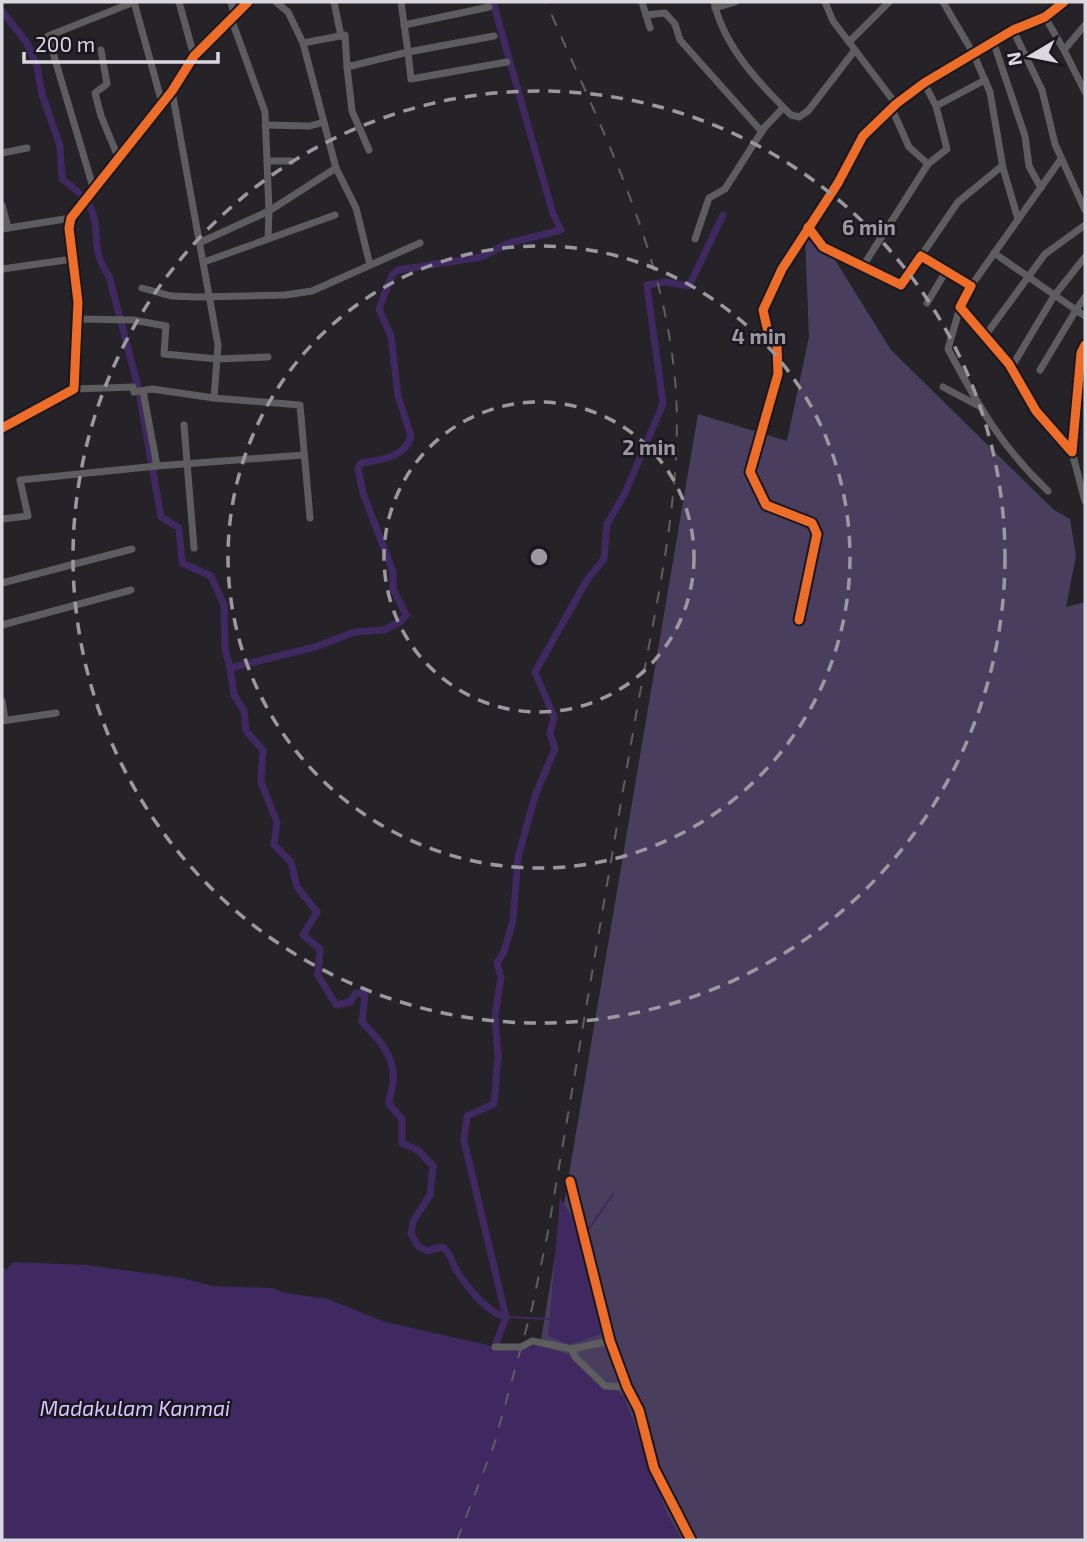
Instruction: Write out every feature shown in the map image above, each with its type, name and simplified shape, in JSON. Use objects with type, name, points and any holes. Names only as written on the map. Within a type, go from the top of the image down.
[{"type":"street","points":[[93,187],[48,36],[134,2],[162,103]]},
{"type":"street","points":[[180,2],[194,56]]},
{"type":"street","points":[[231,2],[233,16],[265,112],[268,239]]},
{"type":"street","points":[[74,389],[78,319],[71,218],[172,90],[194,56],[248,2]]},
{"type":"street","points":[[276,2],[288,12],[303,43],[336,168],[356,208],[370,265]]},
{"type":"street","points":[[334,2],[341,36]]},
{"type":"street","points":[[401,2],[411,79],[507,62]]},
{"type":"street","points":[[642,2],[650,28]]},
{"type":"street","points":[[662,2],[665,13],[675,24],[680,40],[762,132]]},
{"type":"street","points":[[735,2],[715,5],[719,22],[739,56],[791,115],[799,117],[808,111],[855,50]]},
{"type":"street","points":[[825,2],[833,21],[894,106],[909,147],[928,164]]},
{"type":"street","points":[[849,43],[890,2]]},
{"type":"street","points":[[943,2],[973,53],[985,80],[1002,166],[1018,219]]},
{"type":"street","points":[[799,620],[817,534],[812,523],[766,505],[750,472],[778,374],[777,345],[768,332],[763,310],[782,269],[863,136],[894,106],[924,83],[1013,30],[1045,18],[1064,2]]},
{"type":"street","points":[[404,25],[489,6]]},
{"type":"street","points":[[646,15],[665,13]]},
{"type":"street","points":[[1045,18],[1085,92]]},
{"type":"street","points":[[1064,50],[1085,25]]},
{"type":"street","points":[[1013,30],[1042,90],[1061,159],[1085,210]]},
{"type":"street","points":[[303,43],[345,35],[352,111],[369,150]]},
{"type":"street","points":[[347,67],[494,36]]},
{"type":"street","points":[[993,41],[1025,136],[1029,166],[1041,188]]},
{"type":"street","points":[[100,50],[107,84],[96,93],[101,117],[118,157]]},
{"type":"street","points":[[936,106],[985,80]]},
{"type":"street","points":[[863,266],[928,164],[947,149],[936,106],[924,83]]},
{"type":"street","points":[[172,90],[210,296],[217,359],[214,398]]},
{"type":"street","points":[[695,239],[706,202],[725,189],[762,132],[783,108]]},
{"type":"street","points":[[265,125],[310,126],[324,122]]},
{"type":"street","points":[[2,153],[27,148]]},
{"type":"street","points":[[1048,491],[1016,460],[978,405],[948,349],[960,307],[971,286],[1061,159]]},
{"type":"street","points":[[267,162],[291,161]]},
{"type":"street","points":[[808,228],[823,247],[901,285],[958,202],[1002,166]]},
{"type":"street","points":[[201,242],[269,211],[336,168]]},
{"type":"street","points":[[2,205],[5,229],[71,218]]},
{"type":"street","points":[[204,262],[335,215]]},
{"type":"street","points":[[985,336],[1045,254],[1085,225]]},
{"type":"street","points":[[142,288],[171,296],[285,295],[312,291],[420,243]]},
{"type":"street","points":[[994,253],[1085,316]]},
{"type":"street","points":[[922,256],[971,286]]},
{"type":"street","points":[[1011,368],[1054,296],[1085,257]]},
{"type":"street","points":[[2,269],[73,259]]},
{"type":"street","points":[[927,303],[946,271]]},
{"type":"street","points":[[1040,370],[1085,297]]},
{"type":"street","points":[[960,307],[1011,368],[1036,411],[1072,452]]},
{"type":"street","points":[[78,319],[133,320],[166,326],[164,354],[217,359],[268,357]]},
{"type":"street","points":[[1085,345],[1081,353],[1072,452],[1085,501]]},
{"type":"street","points":[[2,428],[74,389],[133,387],[138,392],[157,466]]},
{"type":"street","points":[[943,387],[978,405]]},
{"type":"street","points":[[138,392],[300,405],[310,518]]},
{"type":"street","points":[[184,425],[194,548]]},
{"type":"street","points":[[2,519],[28,516],[20,480],[304,455]]},
{"type":"street","points":[[2,583],[132,549]]},
{"type":"street","points":[[2,625],[131,590]]},
{"type":"street","points":[[2,701],[3,720],[56,713]]},
{"type":"street","points":[[570,1181],[610,1341],[626,1387],[639,1410],[654,1468],[691,1540]]},
{"type":"street","points":[[495,1347],[521,1347],[532,1341],[572,1349],[610,1341]]},
{"type":"street","points":[[572,1349],[575,1357],[605,1386],[626,1387]]},
{"type":"shaded area","points":[[805,237],[835,260],[891,350],[1054,510],[1070,519],[1076,556],[1066,607],[1085,602],[1085,1540],[682,1540],[668,1516],[540,1345],[698,414],[787,441],[809,337]]},
{"type":"water","points":[[560,1198],[584,1236],[601,1312],[602,1334],[569,1345],[548,1336]]},
{"type":"water","name":"Madakulam Kanmai","points":[[13,1262],[87,1265],[182,1278],[213,1286],[272,1288],[286,1293],[328,1299],[385,1322],[501,1348],[540,1345],[570,1355],[624,1396],[668,1516],[682,1540],[2,1540],[2,1269],[7,1269]]},
{"type":"waterway","points":[[493,2],[553,214],[561,230],[509,243],[481,257],[398,270],[392,275],[379,309],[391,336],[398,396],[411,436],[404,449],[398,453],[384,459],[361,463],[358,468],[363,493],[393,572],[393,589],[406,615],[400,622],[384,630],[355,632],[315,647],[230,668],[234,695],[244,711],[246,731],[263,750],[261,782],[277,822],[274,845],[291,862],[297,887],[317,912],[303,935],[320,949],[318,975],[336,1005],[350,1002],[356,993],[365,994],[362,1022],[380,1041],[392,1064],[393,1084],[389,1104],[402,1119],[402,1143],[418,1150],[433,1166],[430,1195],[413,1222],[411,1234],[418,1246],[427,1251],[443,1247],[461,1277],[478,1298],[499,1315],[506,1317],[494,1349]]},
{"type":"waterway","points":[[2,11],[27,43],[37,66],[42,94],[60,146],[62,179],[79,193],[94,216],[97,249],[109,276],[138,387],[161,517],[179,528],[182,563],[211,576],[224,605],[225,649],[230,668]]},
{"type":"waterway","points":[[506,1317],[464,1141],[467,1116],[494,1104],[498,1056],[495,1016],[501,978],[497,963],[504,952],[513,920],[518,857],[536,793],[555,749],[550,733],[554,717],[535,672],[587,580],[604,559],[607,524],[625,493],[663,404],[647,285],[666,282],[689,286],[723,215]]},
{"type":"waterway","points":[[586,1233],[613,1194]]},
{"type":"waterway","points":[[506,1317],[551,1319]]},
{"type":"railway","points":[[457,1540],[494,1445],[532,1308],[547,1237],[668,538],[676,449],[677,404],[673,361],[653,268],[622,177],[546,2]]},
{"type":"cycle path","points":[[2,428],[74,389],[78,302],[69,228],[71,218],[172,91],[194,56],[248,2]]},
{"type":"cycle path","points":[[799,620],[817,534],[812,523],[766,505],[750,472],[778,374],[777,345],[768,332],[763,310],[782,269],[838,183],[863,136],[896,104],[924,83],[1013,30],[1045,17],[1064,2]]},
{"type":"cycle path","points":[[808,227],[823,247],[901,285],[921,256],[971,286],[960,307],[1009,364],[1036,411],[1072,452],[1081,353],[1085,345]]},
{"type":"cycle path","points":[[570,1181],[610,1341],[627,1387],[639,1410],[654,1468],[691,1540]]}]
